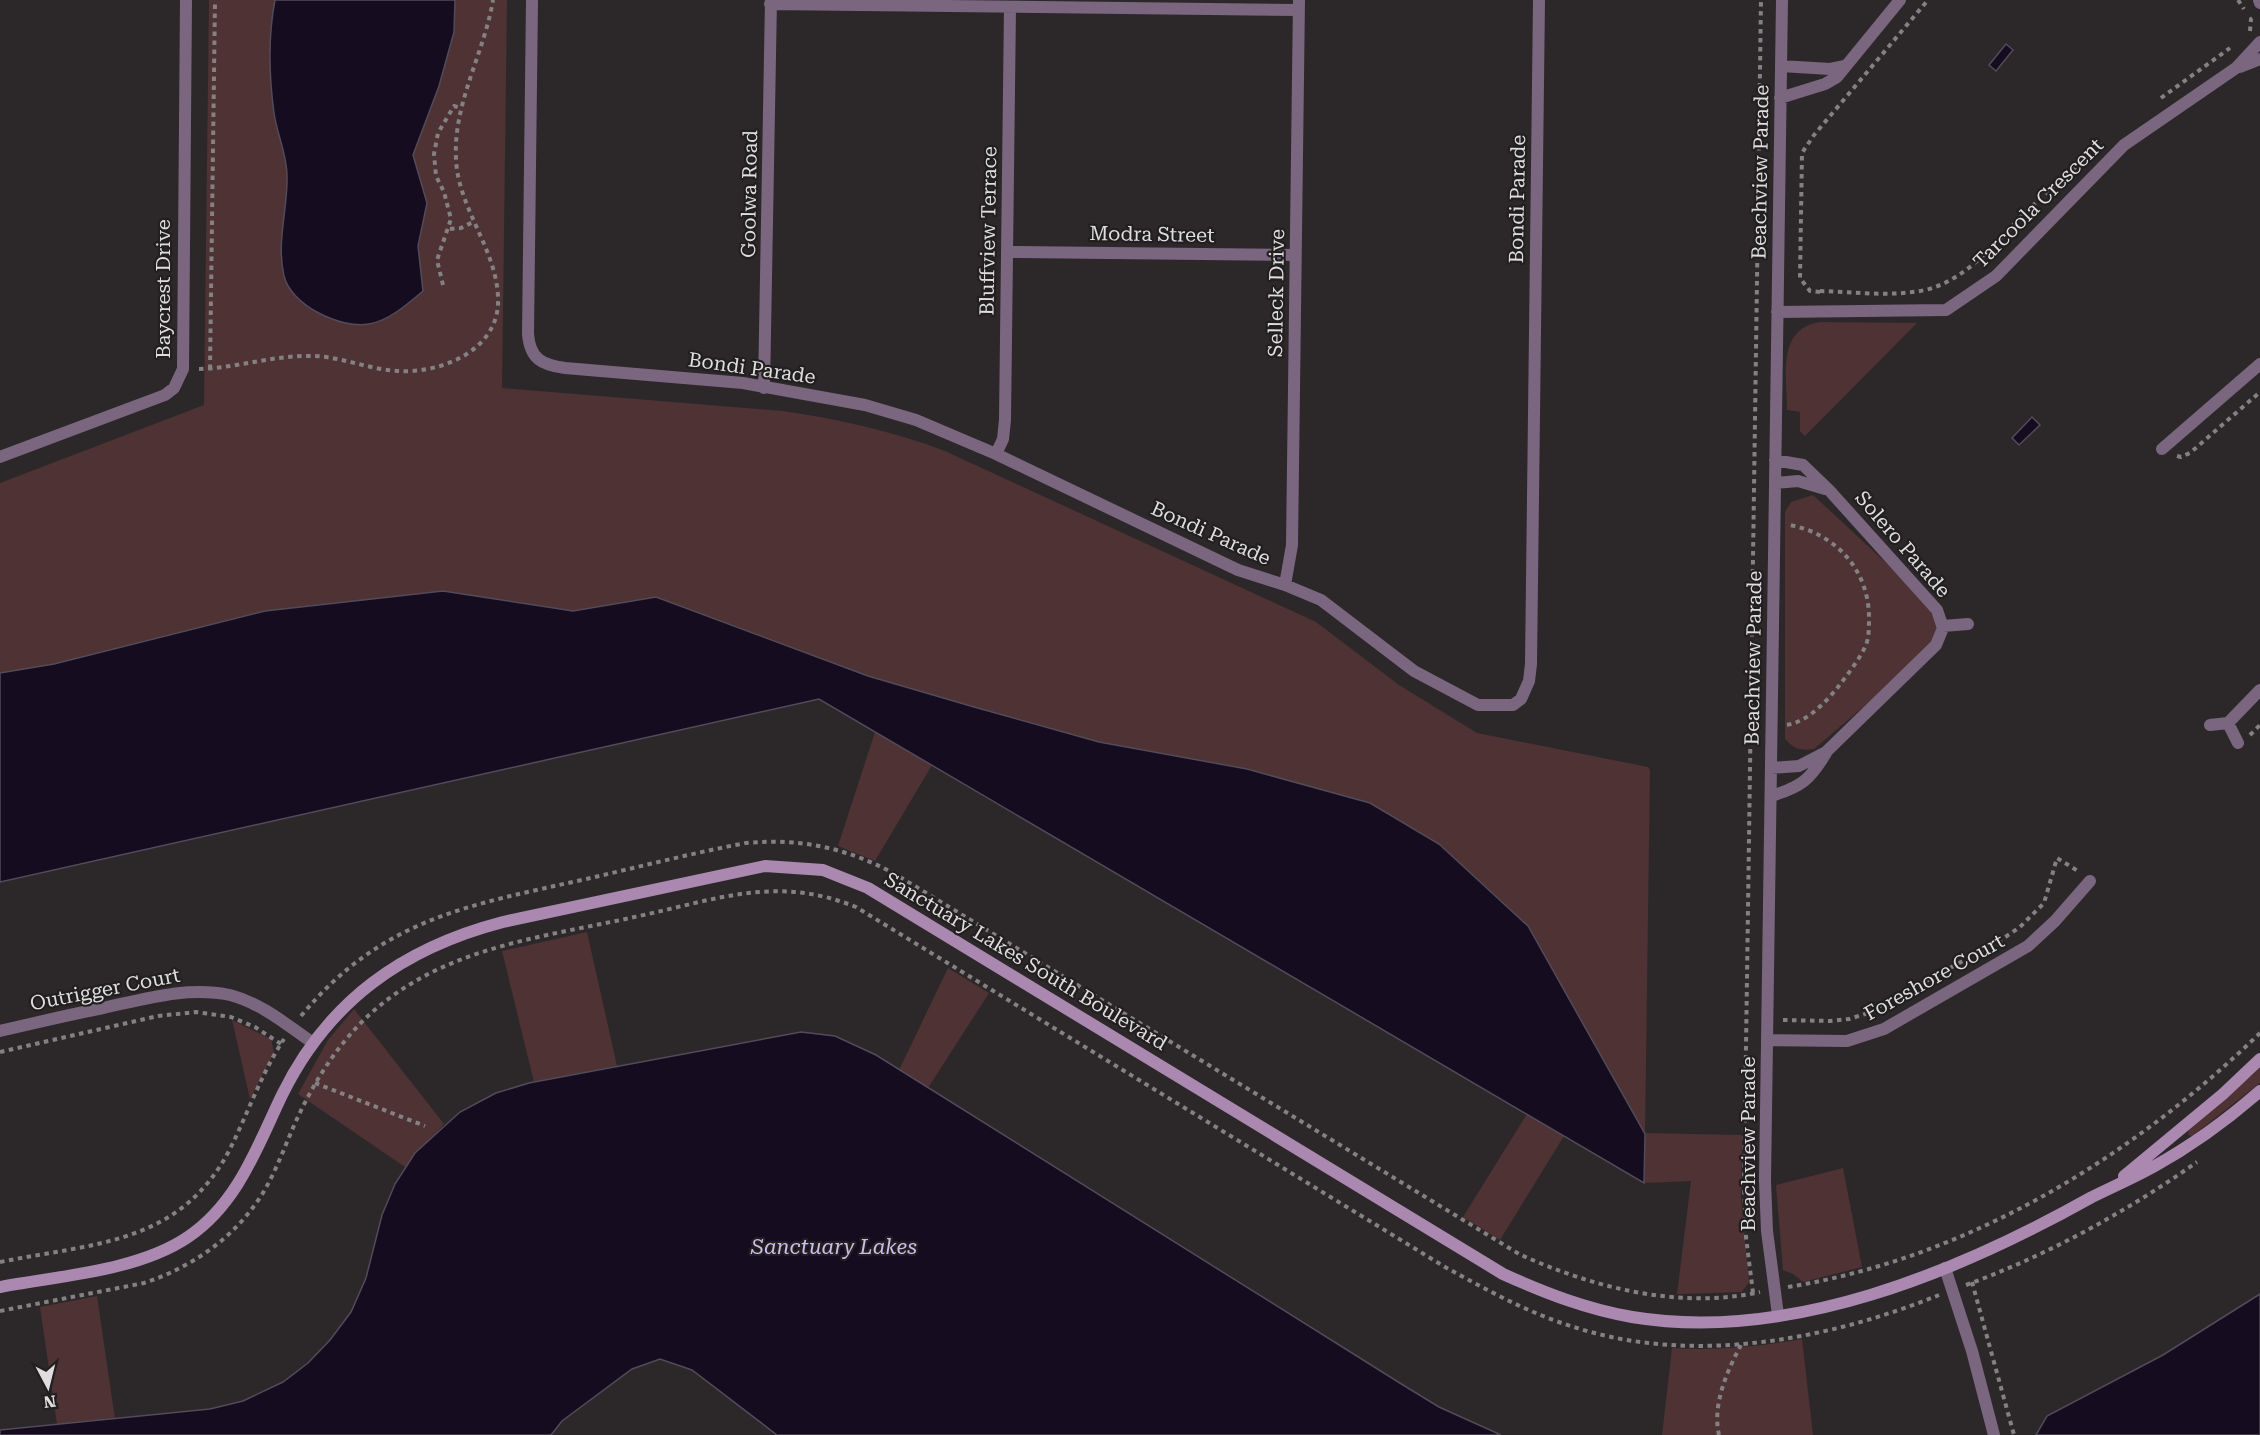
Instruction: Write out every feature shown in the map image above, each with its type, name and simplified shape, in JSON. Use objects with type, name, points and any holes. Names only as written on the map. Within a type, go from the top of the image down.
[{"type":"street","name":"Baycrest Drive","points":[[0,457],[165,395],[180,379],[183,369],[186,0]]},
{"type":"street","name":"Bondi Parade","points":[[532,0],[528,334],[534,356],[549,366],[725,381],[865,405],[916,420],[996,454],[1238,570],[1285,585],[1321,600],[1414,671],[1469,701],[1489,706],[1513,705],[1526,691],[1531,664],[1539,0]]},
{"type":"street","name":"Beachview Parade","points":[[1778,1315],[1767,1231],[1765,1181],[1782,0]]},
{"type":"street","points":[[1780,98],[1825,84],[1845,66],[1900,0]]},
{"type":"street","name":"Goolwa Road","points":[[764,388],[771,2]]},
{"type":"street","points":[[771,2],[1010,7],[1299,5]]},
{"type":"street","name":"Selleck Drive","points":[[1285,585],[1292,545],[1299,5]]},
{"type":"street","name":"Bluffview Terrace","points":[[996,454],[1003,439],[1005,420],[1010,7]]},
{"type":"street","name":"Tarcoola Crescent","points":[[1777,312],[1946,310],[1996,276],[2124,146],[2236,68],[2260,42]]},
{"type":"street","name":"Tarcoola Crescent","points":[[2236,68],[2260,59]]},
{"type":"street","points":[[1781,66],[1830,69],[1845,66]]},
{"type":"street","name":"Modra Street","points":[[1007,252],[1295,255]]},
{"type":"street","points":[[2162,449],[2260,364]]},
{"type":"street","name":"Solero Parade","points":[[1771,796],[1799,786],[1814,774],[1826,752],[1936,645],[1943,626],[1937,610],[1829,490],[1803,465],[1775,460]]},
{"type":"street","name":"Solero Parade","points":[[1775,483],[1798,481],[1829,490]]},
{"type":"street","name":"Solero Parade","points":[[1943,626],[1968,624]]},
{"type":"street","points":[[2210,725],[2228,723],[2260,690]]},
{"type":"street","points":[[2228,723],[2238,743]]},
{"type":"street","name":"Solero Parade","points":[[1771,768],[1798,766],[1826,752]]},
{"type":"street","name":"Sanctuary Lakes South Boulevard","points":[[0,1287],[144,1258],[186,1238],[202,1226],[222,1208],[248,1168],[296,1067],[313,1043],[344,1006],[394,966],[437,943],[471,930],[746,868],[783,866],[823,870],[868,888],[1477,1259],[1533,1288],[1585,1306],[1660,1320],[1712,1322],[1778,1315],[1843,1301],[1945,1269],[2010,1241],[2153,1167],[2195,1141],[2260,1091]]},
{"type":"street","name":"Foreshore Court","points":[[1767,1040],[1847,1041],[1884,1029],[2028,946],[2055,921],[2090,881]]},
{"type":"street","name":"Outrigger Court","points":[[0,1031],[158,996],[195,992],[231,996],[251,1003],[313,1043]]},
{"type":"street","name":"Sanctuary Lakes South Boulevard","points":[[2107,1190],[2223,1094],[2260,1059]]},
{"type":"street","points":[[1945,1269],[1994,1435]]},
{"type":"path","points":[[210,369],[215,0]]},
{"type":"path","points":[[183,369],[210,369],[284,356],[310,356],[386,370],[412,371],[441,365],[469,354],[490,328],[498,301],[495,275],[473,222],[458,176],[456,160],[461,108],[486,31],[493,0]]},
{"type":"path","points":[[1753,1293],[1744,1212],[1761,0]]},
{"type":"path","points":[[1928,0],[1814,135],[1802,153],[1800,278],[1810,291],[1899,292],[1924,290],[1944,284],[1965,272],[2049,189],[2091,154]]},
{"type":"path","points":[[2157,101],[2239,43]]},
{"type":"path","points":[[443,285],[436,260],[450,229],[450,210],[436,176],[434,153],[443,121],[454,106],[461,108]]},
{"type":"path","points":[[450,229],[461,228],[473,222]]},
{"type":"path","points":[[1820,291],[1820,312]]},
{"type":"path","points":[[2162,449],[2181,457],[2190,453],[2260,392]]},
{"type":"path","points":[[1753,521],[1807,528],[1830,540],[1850,560],[1863,581],[1869,606],[1870,628],[1867,644],[1851,671],[1828,700],[1805,718],[1772,728]]},
{"type":"path","points":[[0,1262],[134,1235],[167,1220],[191,1203],[203,1191],[223,1163],[291,1028],[324,992],[371,952],[408,929],[456,909],[736,845],[785,841],[832,847],[871,861],[1519,1254],[1582,1280],[1646,1294],[1699,1297],[1774,1290],[1892,1261],[1961,1235],[2021,1207],[2094,1166],[2146,1131],[2209,1081],[2260,1033]]},
{"type":"path","points":[[1746,1019],[1849,1019],[1898,998],[2020,927],[2044,903],[2057,858],[2063,859],[2090,881]]},
{"type":"path","points":[[0,1311],[144,1283],[167,1275],[208,1251],[254,1206],[278,1162],[315,1083],[348,1037],[390,997],[438,968],[465,957],[735,894],[780,889],[808,892],[856,907],[1490,1292],[1544,1317],[1622,1339],[1690,1346],[1742,1344],[1813,1332],[1869,1318],[1953,1290],[2091,1228],[2166,1184],[2203,1158]]},
{"type":"path","points":[[0,1052],[164,1015],[196,1012],[231,1017],[264,1032],[281,1044]]},
{"type":"path","points":[[315,1083],[425,1126]]},
{"type":"path","points":[[1972,1282],[1990,1339],[2014,1435]]},
{"type":"path","points":[[1719,1435],[1716,1422],[1721,1394],[1731,1364],[1742,1344]]},
{"type":"shaded area","points":[[209,0],[507,0],[502,388],[783,411],[865,426],[905,437],[945,451],[1316,622],[1399,685],[1477,733],[1648,767],[1650,770],[1645,1133],[1742,1135],[1741,1198],[1749,1282],[1742,1292],[1677,1294],[1691,1181],[1644,1183],[1564,1136],[1500,1240],[1463,1217],[1527,1114],[932,765],[875,861],[838,846],[875,732],[819,699],[0,882],[0,483],[204,405]]},
{"type":"shaded area","points":[[1820,322],[1917,323],[1805,436],[1800,431],[1800,412],[1787,410],[1787,356],[1796,334],[1806,326]]},
{"type":"shaded area","points":[[1813,495],[1937,610],[1942,626],[1936,645],[1814,749],[1805,750],[1795,747],[1785,739],[1785,512],[1791,502]]},
{"type":"shaded area","points":[[587,932],[617,1066],[534,1082],[502,951]]},
{"type":"shaded area","points":[[948,968],[989,993],[928,1088],[899,1070]]},
{"type":"shaded area","points":[[354,1009],[444,1124],[405,1167],[298,1094],[328,1040]]},
{"type":"shaded area","points":[[232,1020],[271,1039],[274,1053],[250,1099]]},
{"type":"shaded area","points":[[2260,1068],[2260,1083],[2192,1136],[2188,1135],[2189,1130]]},
{"type":"shaded area","points":[[1843,1168],[1862,1267],[1803,1282],[1783,1270],[1776,1185]]},
{"type":"shaded area","points":[[97,1296],[115,1419],[57,1424],[40,1307]]},
{"type":"shaded area","points":[[1802,1339],[1813,1435],[1662,1435],[1672,1348],[1737,1347]]},
{"type":"water","points":[[275,0],[455,0],[454,32],[439,86],[413,155],[427,203],[418,246],[423,291],[398,311],[376,322],[357,325],[344,323],[318,313],[296,296],[288,287],[284,276],[281,251],[287,168],[274,113],[270,70],[271,28]]},
{"type":"water","points":[[2006,44],[2013,50],[1996,71],[1989,65]]},
{"type":"water","points":[[2032,417],[2040,425],[2019,445],[2012,438]]},
{"type":"water","points":[[443,591],[573,611],[656,597],[868,676],[974,707],[1099,742],[1247,769],[1370,803],[1439,844],[1528,926],[1645,1134],[1644,1183],[819,699],[0,882],[0,673],[54,664],[265,611]]},
{"type":"water","name":"Sanctuary Lakes","points":[[801,1032],[835,1036],[876,1055],[1439,1407],[1501,1435],[777,1435],[692,1370],[660,1359],[632,1369],[562,1421],[551,1435],[0,1435],[0,1430],[210,1409],[243,1401],[283,1382],[308,1363],[330,1340],[351,1312],[366,1278],[382,1215],[395,1184],[415,1153],[460,1112],[496,1093],[529,1083]]},
{"type":"water","points":[[2260,1294],[2260,1435],[2036,1435],[2047,1416],[2163,1355]]}]
